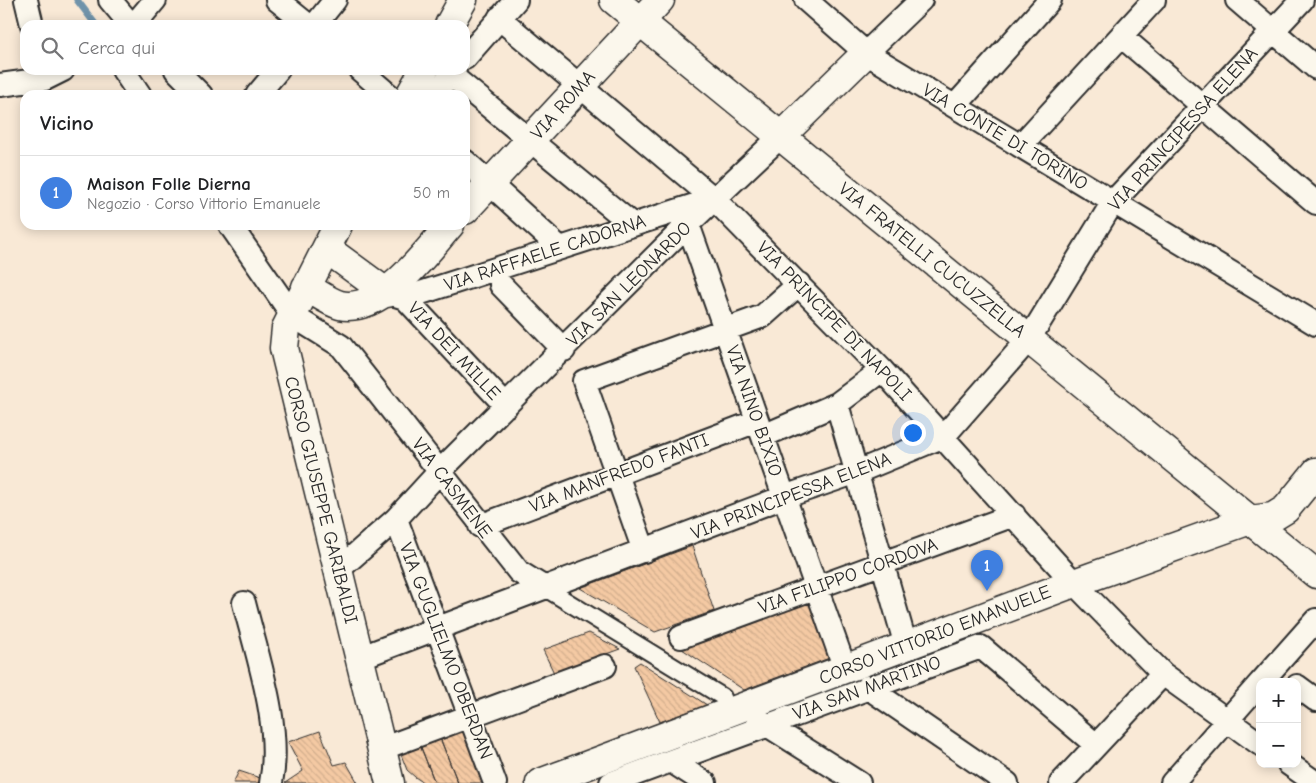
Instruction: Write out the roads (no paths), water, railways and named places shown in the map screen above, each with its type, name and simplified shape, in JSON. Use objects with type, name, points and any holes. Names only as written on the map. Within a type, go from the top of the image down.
[{"type":"street","points":[[26,0],[31,20]]},
{"type":"street","points":[[110,0],[128,20]]},
{"type":"street","points":[[137,20],[155,0]]},
{"type":"street","points":[[276,0],[302,20]]},
{"type":"street","points":[[318,20],[335,0]]},
{"type":"street","points":[[452,20],[463,0]]},
{"type":"street","points":[[470,53],[516,0]]},
{"type":"street","name":"VIA FRATELLI CUCUZZELLA","points":[[614,0],[1316,574]]},
{"type":"street","name":"VIA ROMA","points":[[470,204],[531,141],[660,0]]},
{"type":"street","name":"VIA CONTE DI TORINO","points":[[806,0],[866,53],[1316,324]]},
{"type":"street","name":"VIA SAN LEONARDO","points":[[338,570],[396,519],[440,471],[564,350],[686,216],[714,199],[921,0]]},
{"type":"street","points":[[955,106],[1050,0]]},
{"type":"street","points":[[1020,146],[1154,0]]},
{"type":"street","points":[[1237,0],[1316,68]]},
{"type":"street","name":"VIA PRINCIPESSA ELENA","points":[[359,658],[784,497],[857,472],[944,436],[1029,339],[1113,202],[1302,0]]},
{"type":"street","name":"VIA PRINCIPE DI NAPOLI","points":[[499,18],[581,85],[714,199],[882,370],[944,436],[1074,583],[1164,674],[1256,741]]},
{"type":"street","points":[[1121,36],[1316,203]]},
{"type":"street","points":[[0,85],[42,75]]},
{"type":"street","points":[[126,75],[136,90]]},
{"type":"street","points":[[181,75],[196,90]]},
{"type":"street","points":[[261,90],[274,75]]},
{"type":"street","points":[[366,75],[383,90]]},
{"type":"street","points":[[413,90],[421,75]]},
{"type":"street","points":[[438,90],[451,75]]},
{"type":"street","points":[[464,75],[531,141],[633,225]]},
{"type":"street","points":[[470,165],[560,248]]},
{"type":"street","name":"VIA RAFFAELE CADORNA","points":[[396,295],[633,225],[686,216]]},
{"type":"street","name":"VIA NINO BIXIO","points":[[686,216],[845,669]]},
{"type":"street","name":"VIA CASMENE","points":[[233,230],[293,316],[340,346],[440,471],[480,526],[519,572],[724,697]]},
{"type":"street","points":[[306,286],[340,305],[369,303],[396,295],[446,230]]},
{"type":"street","name":"CORSO GIUSEPPE GARIBALDI","points":[[333,232],[286,328],[284,348],[390,783]]},
{"type":"street","name":"VIA DEI MILLE","points":[[333,232],[506,406]]},
{"type":"street","points":[[644,551],[584,381],[763,316],[798,284]]},
{"type":"street","points":[[501,285],[564,350]]},
{"type":"street","name":"VIA MANFREDO FANTI","points":[[480,526],[616,473],[838,404],[882,370]]},
{"type":"street","points":[[838,404],[906,646]]},
{"type":"street","name":"CORSO VITTORIO EMANUELE","points":[[540,783],[1074,583],[1250,520],[1273,516],[1286,508],[1316,472]]},
{"type":"street","name":"VIA FILIPPO CORDOVA","points":[[681,637],[1014,515]]},
{"type":"street","name":"VIA GUGLIELMO OBERDAN","points":[[396,519],[495,783]]},
{"type":"street","points":[[244,604],[263,682],[272,733],[274,764],[271,783]]},
{"type":"street","points":[[1265,678],[1316,620]]},
{"type":"street","name":"VIA SAN MARTINO","points":[[611,783],[671,761],[760,721],[867,687],[981,647],[1096,745]]},
{"type":"street","points":[[381,749],[606,666]]},
{"type":"street","points":[[1061,783],[1164,674]]},
{"type":"street","points":[[867,687],[1007,783]]},
{"type":"street","points":[[1172,783],[1256,688]]},
{"type":"street","points":[[1301,689],[1316,700]]},
{"type":"street","points":[[760,721],[859,783]]},
{"type":"street","points":[[671,761],[705,783]]},
{"type":"street","points":[[1295,768],[1316,783]]},
{"type":"waterway","points":[[77,0],[92,20]]},
{"type":"place","name":"Maison Folle Dierna","points":[[987,591]]}]
